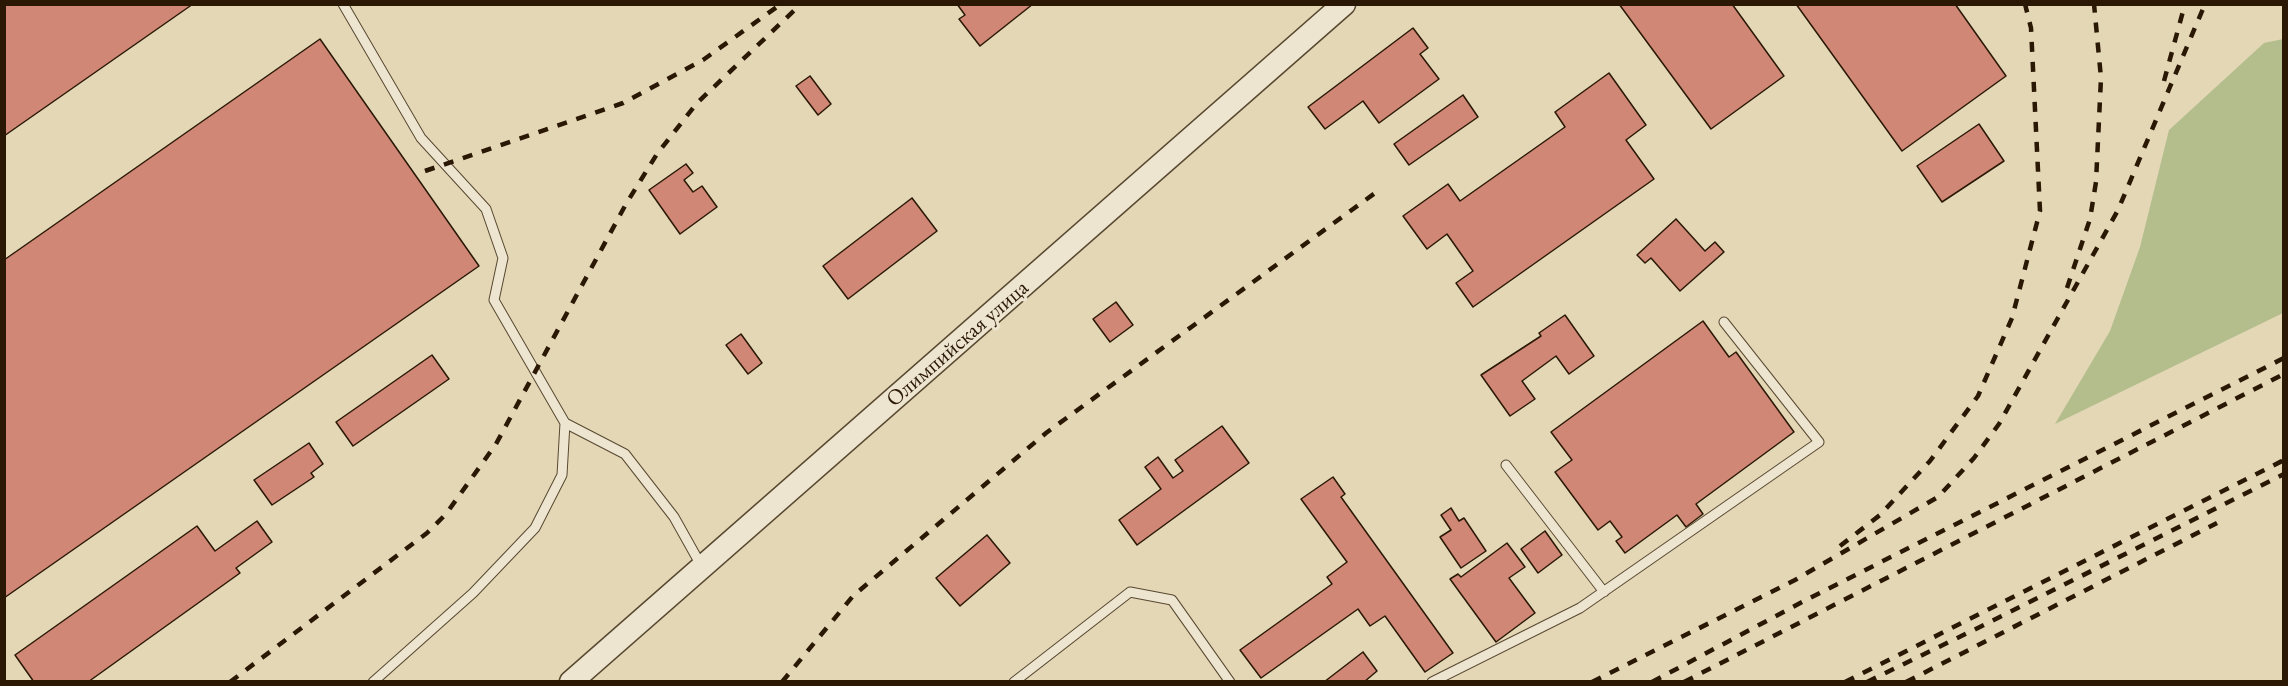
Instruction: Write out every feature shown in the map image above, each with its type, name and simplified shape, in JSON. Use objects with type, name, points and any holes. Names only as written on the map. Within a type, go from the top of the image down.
[{"type":"street","name":"Олимпийская улица","points":[[571,681],[1344,4]]},
{"type":"lane","points":[[343,4],[421,138],[486,209],[503,258],[494,300],[565,423],[625,454],[674,517],[702,567]]},
{"type":"lane","points":[[1432,681],[1580,608],[1819,442],[1724,322]]},
{"type":"lane","points":[[373,681],[473,593],[535,528],[562,475],[565,423]]},
{"type":"lane","points":[[1506,465],[1604,592]]},
{"type":"lane","points":[[1014,681],[1130,592],[1172,600],[1230,681]]},
{"type":"green space","points":[[2283,39],[2283,313],[2055,424],[2110,331],[2140,247],[2169,130],[2264,43]]},
{"type":"building","points":[[4,4],[193,4],[4,136]]},
{"type":"building","points":[[957,4],[1033,4],[980,46],[959,19],[965,15]]},
{"type":"building","points":[[1619,4],[1732,4],[1784,76],[1711,129]]},
{"type":"building","points":[[1796,4],[1955,4],[2006,76],[1902,151]]},
{"type":"building","points":[[1413,28],[1428,48],[1420,54],[1439,79],[1379,123],[1363,101],[1325,129],[1308,107]]},
{"type":"building","points":[[320,39],[479,266],[4,598],[4,260]]},
{"type":"building","points":[[1609,73],[1646,125],[1626,140],[1654,179],[1473,307],[1456,283],[1473,271],[1447,234],[1427,249],[1403,216],[1448,184],[1460,201],[1565,127],[1555,112]]},
{"type":"building","points":[[810,76],[831,104],[818,115],[796,86]]},
{"type":"building","points":[[1463,95],[1478,117],[1409,165],[1394,144]]},
{"type":"building","points":[[1979,124],[2004,161],[1942,202],[1917,166]]},
{"type":"building","points":[[686,164],[693,173],[684,180],[693,192],[702,186],[717,207],[680,234],[649,190]]},
{"type":"building","points":[[912,198],[937,231],[848,299],[823,266]]},
{"type":"building","points":[[1676,219],[1705,251],[1715,242],[1724,252],[1680,291],[1651,258],[1645,263],[1637,255]]},
{"type":"building","points":[[1116,302],[1133,325],[1110,342],[1093,319]]},
{"type":"building","points":[[1565,315],[1594,356],[1569,374],[1556,356],[1522,381],[1535,399],[1510,416],[1481,375],[1541,336],[1539,333]]},
{"type":"building","points":[[1703,321],[1729,357],[1736,352],[1794,432],[1696,504],[1703,514],[1686,527],[1677,515],[1625,553],[1616,541],[1622,537],[1610,521],[1598,530],[1555,472],[1572,460],[1551,432]]},
{"type":"building","points":[[741,334],[762,363],[748,374],[726,345]]},
{"type":"building","points":[[432,355],[449,379],[353,446],[336,422]]},
{"type":"building","points":[[1222,426],[1249,463],[1137,545],[1119,520],[1161,489],[1145,467],[1158,457],[1173,478],[1183,471],[1175,460]]},
{"type":"building","points":[[309,443],[323,464],[311,473],[314,477],[272,505],[254,480]]},
{"type":"building","points":[[1333,477],[1345,494],[1341,497],[1453,653],[1425,672],[1385,616],[1370,626],[1358,609],[1261,678],[1240,650],[1332,584],[1327,577],[1347,562],[1301,499]]},
{"type":"building","points":[[1451,508],[1459,521],[1464,518],[1486,551],[1461,568],[1440,537],[1451,530],[1441,515]]},
{"type":"building","points":[[257,521],[272,542],[236,568],[240,573],[88,682],[34,682],[15,655],[197,526],[215,551]]},
{"type":"building","points":[[1545,531],[1562,555],[1538,573],[1521,549]]},
{"type":"building","points":[[987,535],[1010,563],[960,606],[936,578]]},
{"type":"building","points":[[1507,543],[1525,567],[1509,578],[1535,613],[1496,642],[1450,579],[1458,574],[1461,577]]},
{"type":"building","points":[[1363,652],[1377,671],[1364,682],[1324,682]]},
{"type":"railway","points":[[425,171],[623,103],[703,60],[781,4]]},
{"type":"railway","points":[[230,682],[427,533],[446,514],[496,444],[626,204],[657,154],[697,103],[801,4]]},
{"type":"railway","points":[[1840,546],[1880,515],[1930,461],[1978,396],[2012,318],[2040,211],[2031,28],[2025,4]]},
{"type":"railway","points":[[2067,288],[2090,219],[2096,182],[2101,78],[2094,4]]},
{"type":"railway","points":[[2164,81],[2185,4]]},
{"type":"railway","points":[[1592,682],[1795,580],[1938,497],[1974,458],[1999,424],[2118,210],[2205,4]]},
{"type":"railway","points":[[782,682],[853,596],[1046,433],[1375,193]]},
{"type":"railway","points":[[1652,682],[1806,600],[2284,358]]},
{"type":"railway","points":[[1684,682],[2284,374]]},
{"type":"railway","points":[[1845,682],[2284,460]]},
{"type":"railway","points":[[1867,682],[2284,474]]},
{"type":"railway","points":[[1906,682],[2217,523]]}]
